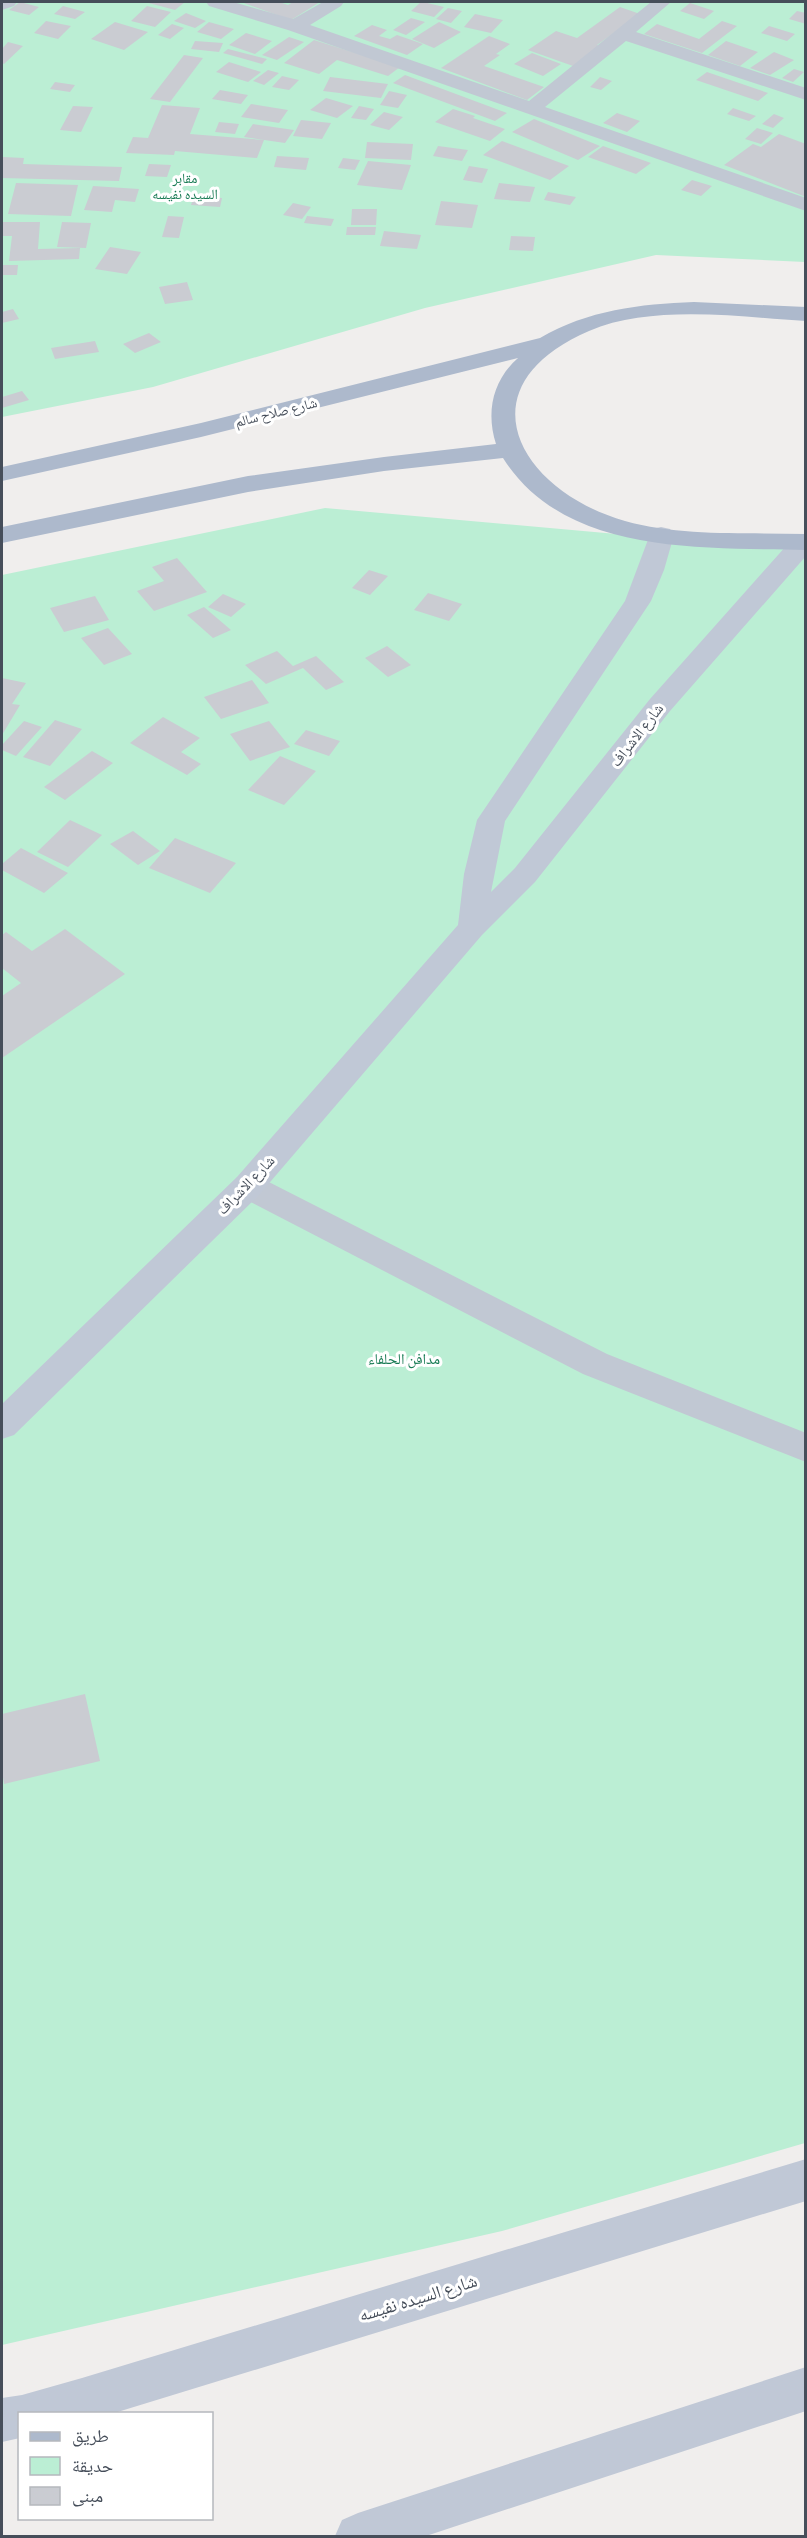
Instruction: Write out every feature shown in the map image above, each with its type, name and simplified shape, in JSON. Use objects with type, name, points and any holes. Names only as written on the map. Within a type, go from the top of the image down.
[{"type":"main road","points":[[805,542],[661,536],[626,529],[595,519],[564,504],[541,487],[524,469],[511,450],[504,430],[502,410],[507,392],[516,374],[530,358],[548,344],[596,322],[623,314],[684,308],[806,314]]},
{"type":"main road","name":"شارع صلاح سالم","points":[[2,474],[223,424],[548,344]]},
{"type":"main road","points":[[2,535],[248,484],[384,464],[511,450]]},
{"type":"street","points":[[472,928],[478,874],[491,820],[638,601],[651,570],[661,536]]},
{"type":"street","name":"شارع الاشراف","points":[[2,1425],[248,1186],[472,928],[525,875],[660,705],[805,542]]},
{"type":"street","points":[[248,1186],[595,1364],[806,1448]]},
{"type":"street","name":"شارع السيده نفيسه","points":[[37,2412],[806,2180]]},
{"type":"street","points":[[358,2536],[806,2389]]},
{"type":"street","points":[[2,2420],[18,2416]]},
{"type":"lane","points":[[2,5],[8,2]]},
{"type":"lane","points":[[215,2],[295,26],[806,205]]},
{"type":"lane","points":[[295,26],[335,2]]},
{"type":"lane","points":[[531,109],[662,2]]},
{"type":"lane","points":[[623,34],[806,94]]},
{"type":"green space","name":"مقابر السيده نفيسه","points":[[2,2],[805,2],[805,262],[656,255],[425,308],[153,387],[2,417]]},
{"type":"green space","name":"مدافن الحلفاء","points":[[325,508],[806,551],[805,2143],[502,2231],[2,2345],[2,575]]},
{"type":"building","points":[[20,2],[39,7],[29,15],[9,10]]},
{"type":"building","points":[[145,2],[185,2],[175,10]]},
{"type":"building","points":[[241,2],[279,2],[288,5],[293,2],[320,2],[291,20]]},
{"type":"building","points":[[421,2],[444,7],[434,17],[411,11]]},
{"type":"building","points":[[690,3],[714,11],[704,19],[680,11]]},
{"type":"building","points":[[63,6],[85,12],[75,19],[54,14]]},
{"type":"building","points":[[147,6],[171,12],[155,27],[131,21]]},
{"type":"building","points":[[620,7],[640,14],[597,45],[601,47],[573,66],[528,50],[556,31],[577,38]]},
{"type":"building","points":[[448,8],[462,11],[451,23],[436,19]]},
{"type":"building","points":[[797,11],[806,13],[806,24],[789,19]]},
{"type":"building","points":[[186,13],[206,21],[195,28],[174,21]]},
{"type":"building","points":[[475,14],[503,20],[491,33],[464,27]]},
{"type":"building","points":[[411,18],[425,22],[406,35],[393,30]]},
{"type":"building","points":[[46,21],[71,26],[58,39],[34,33]]},
{"type":"building","points":[[722,21],[737,26],[702,53],[644,34],[657,24],[699,39]]},
{"type":"building","points":[[115,22],[148,32],[124,50],[91,39]]},
{"type":"building","points":[[209,22],[234,29],[221,39],[197,32]]},
{"type":"building","points":[[439,22],[461,32],[434,48],[412,39]]},
{"type":"building","points":[[172,24],[184,28],[170,39],[158,35]]},
{"type":"building","points":[[372,25],[387,30],[379,36],[390,39],[397,35],[423,44],[407,55],[354,36]]},
{"type":"building","points":[[769,26],[795,34],[787,41],[761,33]]},
{"type":"building","points":[[246,33],[272,41],[255,54],[229,45]]},
{"type":"building","points":[[489,36],[510,44],[496,54],[500,55],[484,66],[544,87],[527,100],[441,68]]},
{"type":"building","points":[[289,37],[304,42],[277,60],[262,55]]},
{"type":"building","points":[[314,40],[400,67],[388,76],[337,60],[319,74],[284,63]]},
{"type":"building","points":[[195,41],[223,43],[219,52],[191,49]]},
{"type":"building","points":[[726,41],[758,52],[740,66],[708,55]]},
{"type":"building","points":[[8,42],[23,46],[4,64],[2,63],[2,49]]},
{"type":"building","points":[[228,49],[267,59],[262,64],[223,53]]},
{"type":"building","points":[[774,52],[794,60],[770,75],[750,68]]},
{"type":"building","points":[[532,53],[561,64],[543,76],[514,64]]},
{"type":"building","points":[[184,55],[203,58],[170,102],[150,99]]},
{"type":"building","points":[[229,62],[261,72],[248,82],[216,72]]},
{"type":"building","points":[[794,69],[804,72],[793,82],[782,78]]},
{"type":"building","points":[[268,70],[279,73],[264,85],[253,81]]},
{"type":"building","points":[[707,72],[768,93],[758,101],[696,80]]},
{"type":"building","points":[[405,75],[507,113],[495,121],[393,83]]},
{"type":"building","points":[[282,76],[299,80],[289,90],[272,87]]},
{"type":"building","points":[[330,77],[388,84],[381,98],[323,91]]},
{"type":"building","points":[[600,77],[612,81],[601,90],[590,87]]},
{"type":"building","points":[[55,82],[75,85],[70,92],[50,89]]},
{"type":"building","points":[[220,90],[248,95],[241,104],[212,99]]},
{"type":"building","points":[[389,91],[407,95],[398,108],[380,105]]},
{"type":"building","points":[[326,98],[353,106],[337,118],[310,110]]},
{"type":"building","points":[[251,104],[288,110],[279,123],[241,117]]},
{"type":"building","points":[[162,105],[200,108],[190,134],[264,140],[257,158],[175,151],[174,155],[126,153],[133,137],[148,138]]},
{"type":"building","points":[[73,106],[93,107],[81,132],[60,130]]},
{"type":"building","points":[[359,106],[374,109],[366,120],[351,118]]},
{"type":"building","points":[[733,108],[756,116],[749,121],[727,114]]},
{"type":"building","points":[[453,109],[505,129],[490,141],[435,122]]},
{"type":"building","points":[[384,112],[403,117],[389,130],[370,125]]},
{"type":"building","points":[[617,113],[640,121],[627,132],[603,123]]},
{"type":"building","points":[[774,114],[784,118],[773,128],[762,124]]},
{"type":"building","points":[[534,119],[600,146],[578,160],[512,132]]},
{"type":"building","points":[[301,120],[331,123],[322,139],[293,136]]},
{"type":"building","points":[[219,122],[239,124],[235,134],[215,132]]},
{"type":"building","points":[[253,124],[294,130],[285,143],[244,137]]},
{"type":"building","points":[[757,128],[773,133],[761,144],[745,139]]},
{"type":"building","points":[[779,134],[806,144],[806,197],[724,165],[753,144],[761,147]]},
{"type":"building","points":[[502,141],[569,166],[550,180],[483,155]]},
{"type":"building","points":[[367,142],[413,144],[411,160],[365,158]]},
{"type":"building","points":[[438,146],[468,150],[462,161],[433,156]]},
{"type":"building","points":[[603,146],[651,163],[636,174],[588,157]]},
{"type":"building","points":[[277,156],[309,158],[306,170],[274,167]]},
{"type":"building","points":[[3,157],[24,158],[23,164],[122,167],[119,181],[2,178]]},
{"type":"building","points":[[343,158],[360,160],[355,170],[338,168]]},
{"type":"building","points":[[368,161],[411,165],[402,190],[357,185]]},
{"type":"building","points":[[149,164],[171,165],[167,177],[145,176]]},
{"type":"building","points":[[469,166],[488,169],[482,183],[463,180]]},
{"type":"building","points":[[692,180],[712,186],[701,196],[681,190]]},
{"type":"building","points":[[16,183],[78,185],[71,216],[8,214]]},
{"type":"building","points":[[499,183],[535,187],[530,202],[494,199]]},
{"type":"building","points":[[93,186],[139,189],[135,202],[115,200],[112,212],[84,210]]},
{"type":"building","points":[[548,192],[576,197],[570,205],[544,200]]},
{"type":"building","points":[[194,196],[222,198],[220,207],[191,205]]},
{"type":"building","points":[[441,201],[478,205],[472,228],[435,225]]},
{"type":"building","points":[[293,203],[311,207],[302,219],[283,215]]},
{"type":"building","points":[[352,209],[377,209],[376,225],[351,225]]},
{"type":"building","points":[[168,216],[184,217],[179,238],[162,237]]},
{"type":"building","points":[[307,216],[334,219],[331,226],[304,223]]},
{"type":"building","points":[[2,222],[40,222],[38,249],[80,248],[79,259],[9,261],[12,236],[2,236]]},
{"type":"building","points":[[62,222],[91,223],[86,248],[57,247]]},
{"type":"building","points":[[347,227],[376,227],[375,235],[346,235]]},
{"type":"building","points":[[384,231],[421,235],[417,249],[380,246]]},
{"type":"building","points":[[511,236],[535,237],[533,251],[509,250]]},
{"type":"building","points":[[110,247],[141,252],[127,274],[95,269]]},
{"type":"building","points":[[2,265],[18,265],[17,275],[2,275]]},
{"type":"building","points":[[187,282],[193,300],[165,304],[159,287]]},
{"type":"building","points":[[13,309],[19,319],[2,323],[2,312]]},
{"type":"building","points":[[149,333],[161,342],[135,353],[123,344]]},
{"type":"building","points":[[95,341],[99,352],[55,359],[51,348]]},
{"type":"building","points":[[22,391],[29,400],[2,408],[2,397]]},
{"type":"building","points":[[177,558],[207,592],[154,611],[137,591],[164,581],[152,567]]},
{"type":"building","points":[[369,570],[388,576],[370,595],[352,588]]},
{"type":"building","points":[[428,593],[462,604],[449,621],[414,610]]},
{"type":"building","points":[[223,594],[246,604],[231,617],[208,607]]},
{"type":"building","points":[[95,596],[109,620],[64,632],[50,608]]},
{"type":"building","points":[[204,607],[231,630],[213,638],[187,615]]},
{"type":"building","points":[[108,628],[132,654],[104,665],[81,638]]},
{"type":"building","points":[[387,646],[411,665],[388,677],[365,658]]},
{"type":"building","points":[[277,651],[293,666],[316,656],[344,682],[326,690],[303,668],[266,684],[245,665]]},
{"type":"building","points":[[2,678],[26,683],[12,704],[20,705],[2,735]]},
{"type":"building","points":[[252,680],[269,703],[221,719],[204,697]]},
{"type":"building","points":[[163,717],[200,738],[181,752],[201,764],[187,775],[130,743]]},
{"type":"building","points":[[55,720],[82,729],[50,766],[23,757]]},
{"type":"building","points":[[24,721],[42,727],[16,756],[2,750],[2,745]]},
{"type":"building","points":[[269,721],[290,747],[250,761],[230,734]]},
{"type":"building","points":[[306,730],[340,741],[329,756],[294,744]]},
{"type":"building","points":[[92,751],[113,763],[65,800],[44,787]]},
{"type":"building","points":[[280,756],[316,771],[284,805],[248,790]]},
{"type":"building","points":[[70,820],[102,835],[68,867],[37,852]]},
{"type":"building","points":[[133,831],[160,851],[138,865],[110,844]]},
{"type":"building","points":[[175,838],[236,863],[210,893],[149,868]]},
{"type":"building","points":[[21,848],[68,873],[44,893],[2,870],[2,864]]},
{"type":"building","points":[[65,929],[125,974],[2,1058],[2,996],[21,983],[2,968],[2,935],[6,932],[32,951]]},
{"type":"building","points":[[85,1694],[100,1761],[4,1784],[2,1714]]}]
